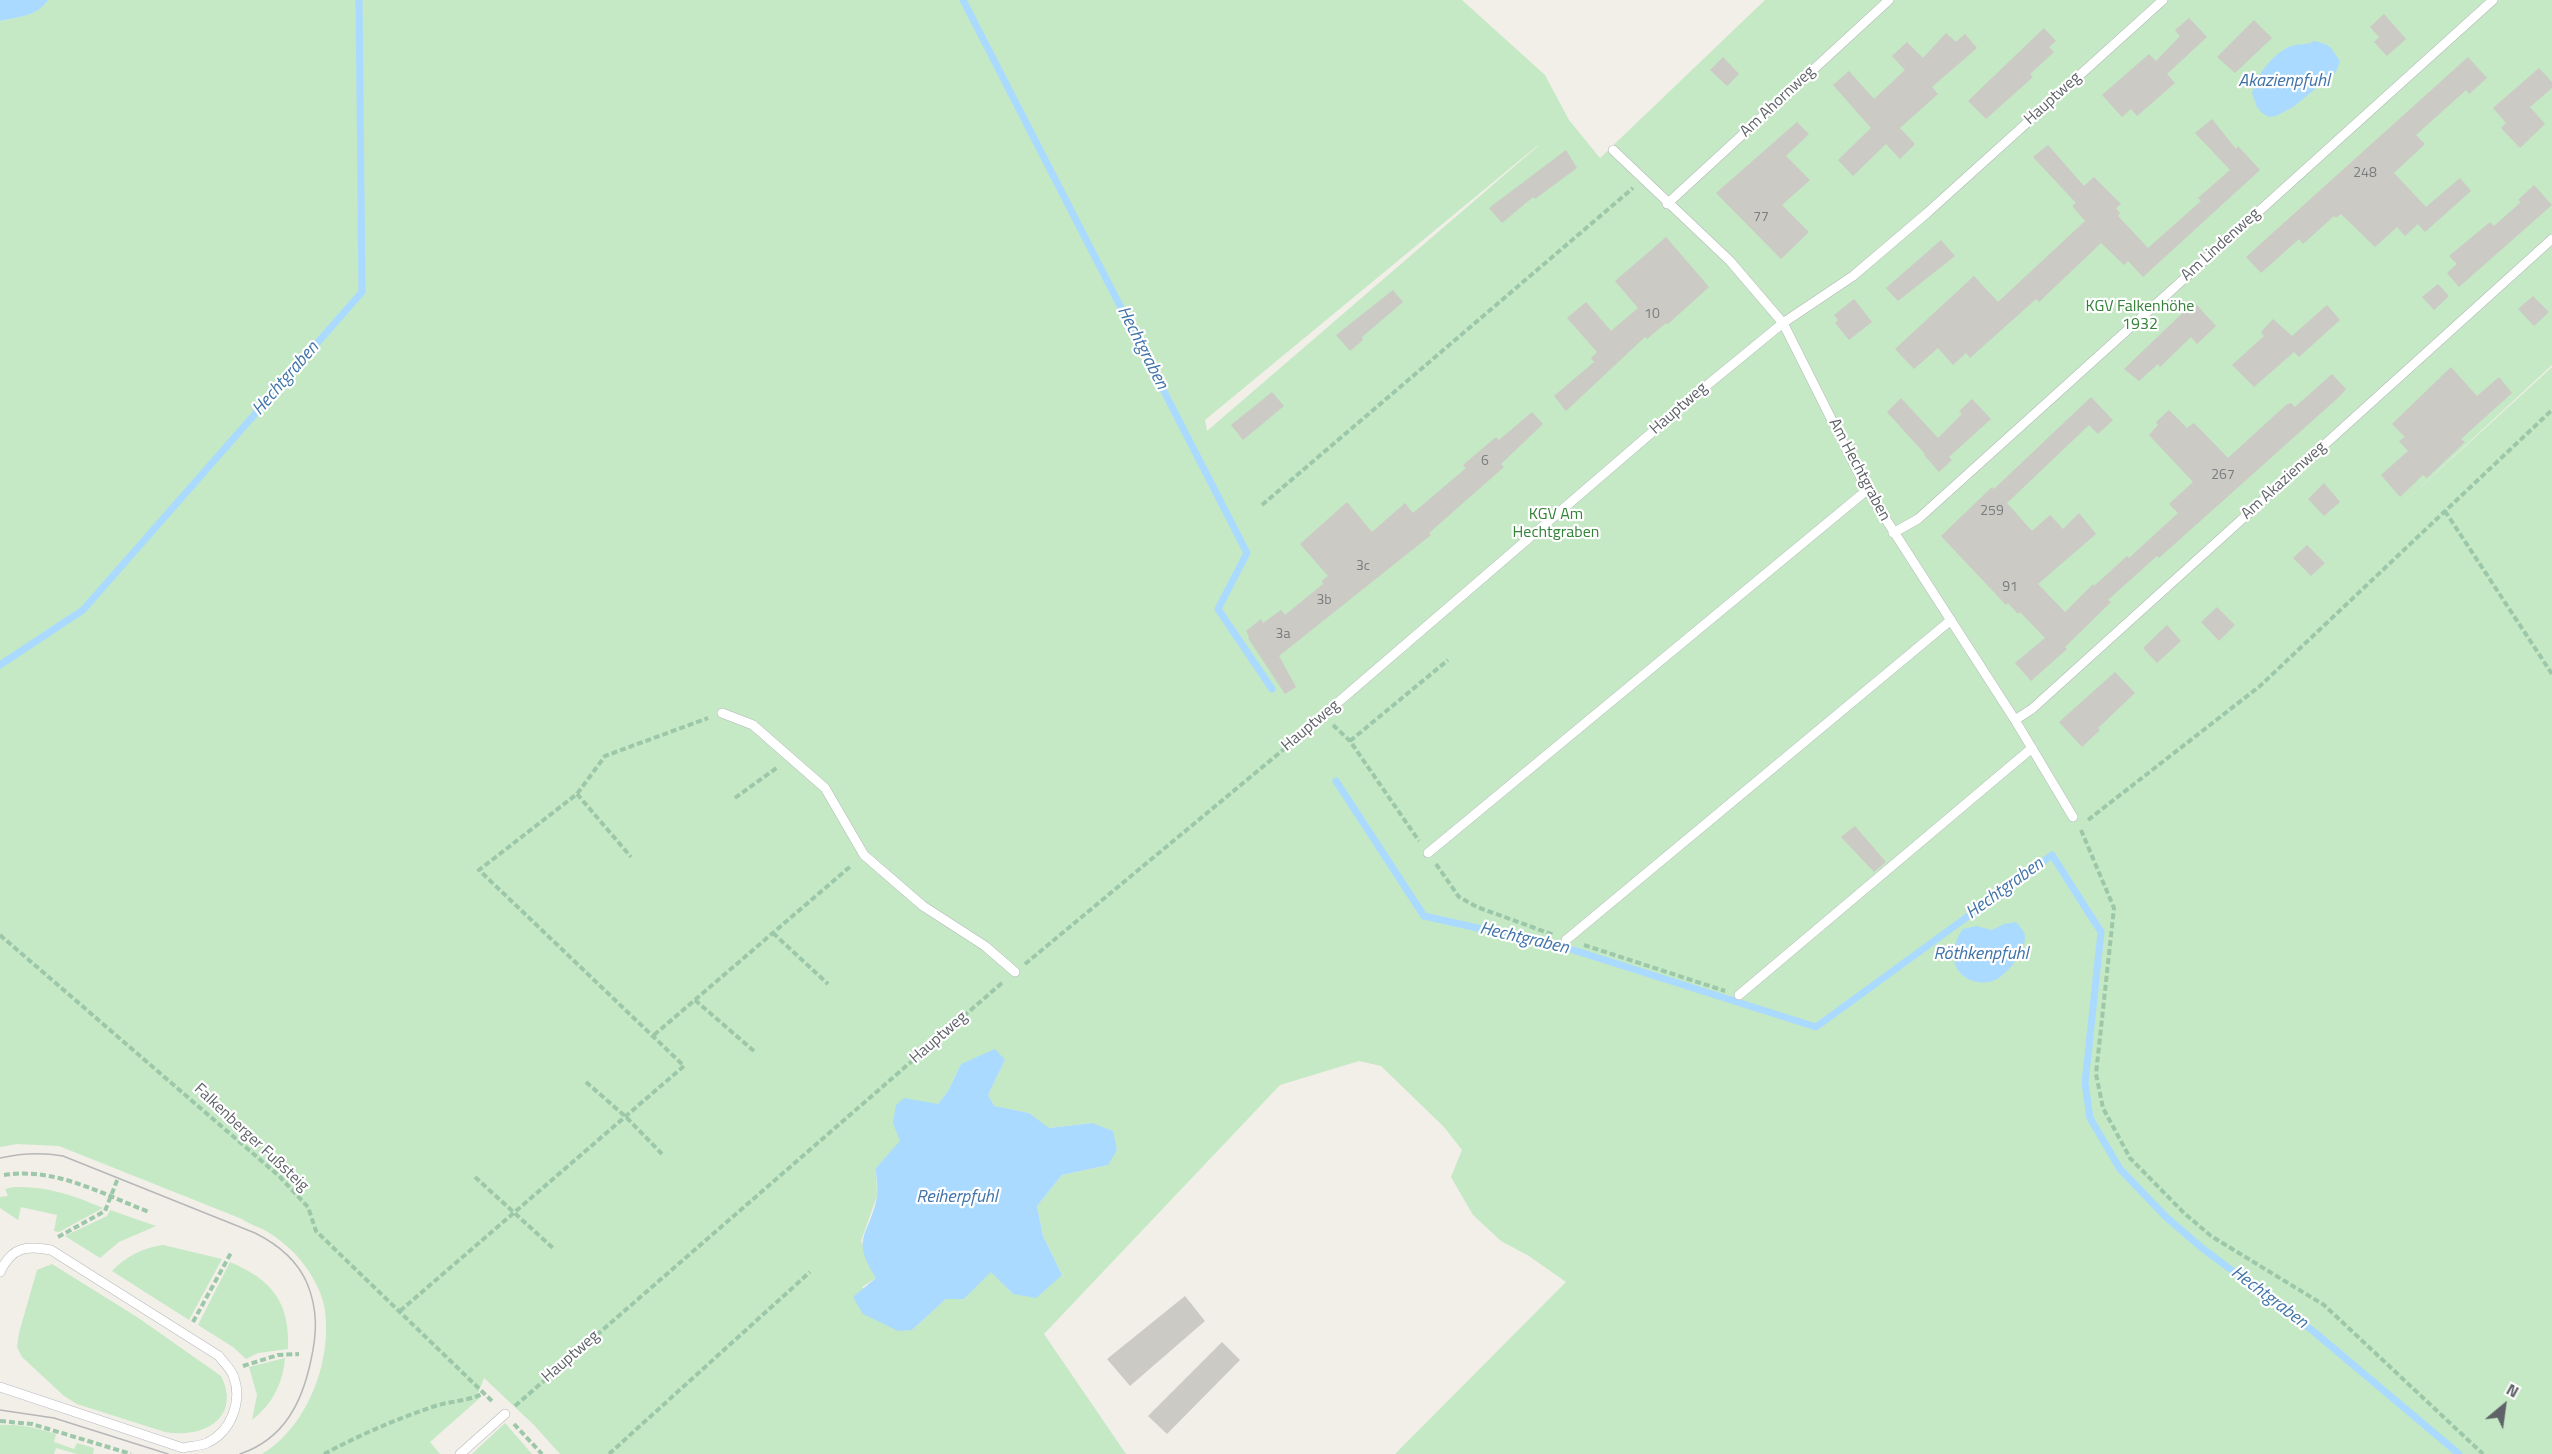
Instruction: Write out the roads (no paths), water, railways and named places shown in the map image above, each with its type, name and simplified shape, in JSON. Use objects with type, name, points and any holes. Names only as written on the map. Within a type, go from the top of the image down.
[{"type":"lane","name":"Am Ahornweg","points":[[1667,204],[1889,0]]},
{"type":"lane","name":"Hauptweg","points":[[1300,735],[1700,391],[1783,323],[1852,276],[1927,213],[2163,0]]},
{"type":"lane","name":"Am Lindenweg","points":[[1893,533],[1918,519],[2493,0]]},
{"type":"lane","name":"Am Hechtgraben","points":[[1613,150],[1667,204],[1730,261],[1783,323],[1867,490],[2015,720],[2073,817]]},
{"type":"lane","name":"Am Akazienweg","points":[[2015,720],[2032,709],[2552,239]]},
{"type":"lane","points":[[1428,853],[1867,490]]},
{"type":"lane","points":[[1566,940],[1951,620]]},
{"type":"lane","points":[[722,713],[753,725],[825,788],[864,855],[923,906],[985,946],[1015,972]]},
{"type":"lane","points":[[1739,995],[2032,748]]},
{"type":"lane","points":[[0,1270],[13,1253],[29,1246],[51,1250],[219,1356],[232,1372],[237,1392],[235,1413],[223,1431],[207,1443],[183,1448],[0,1387]]},
{"type":"lane","points":[[460,1454],[505,1414]]},
{"type":"water","points":[[0,0],[48,0],[33,13],[0,21]]},
{"type":"water","name":"Akazienpfuhl","points":[[2314,41],[2328,45],[2340,61],[2336,72],[2293,107],[2276,116],[2269,117],[2262,113],[2252,93],[2266,66],[2284,50],[2294,45]]},
{"type":"water","name":"Röthkenpfuhl","points":[[2016,922],[2024,933],[2024,943],[2016,961],[2006,972],[1991,982],[1977,982],[1959,972],[1954,959],[1954,951],[1963,929],[1976,926],[1992,930],[2004,924]]},
{"type":"water","name":"Reiherpfuhl","points":[[995,1049],[1005,1060],[988,1095],[994,1106],[1029,1113],[1049,1128],[1092,1123],[1113,1131],[1117,1150],[1108,1165],[1062,1175],[1037,1206],[1043,1236],[1062,1275],[1036,1298],[1013,1294],[991,1272],[964,1299],[946,1299],[912,1330],[898,1331],[863,1314],[853,1297],[876,1278],[868,1264],[863,1244],[877,1197],[876,1168],[900,1141],[893,1123],[896,1105],[904,1098],[938,1104],[948,1091],[961,1064]]},
{"type":"waterway","name":"Hechtgraben","points":[[0,665],[83,610],[362,292],[359,0]]},
{"type":"waterway","name":"Hechtgraben","points":[[963,0],[1247,553],[1218,609],[1272,689]]},
{"type":"waterway","name":"Hechtgraben","points":[[1336,781],[1424,916],[1567,948],[1816,1027],[2052,855],[2101,932],[2085,1083],[2090,1118],[2120,1169],[2166,1217],[2202,1248],[2313,1331],[2459,1454]]},
{"type":"tram line","points":[[0,1158],[32,1154],[63,1156],[255,1233],[271,1242],[298,1267],[311,1293],[315,1312],[314,1340],[307,1376],[296,1405],[279,1429],[268,1439],[240,1454]]},
{"type":"tram line","points":[[0,1410],[54,1418],[168,1454]]},
{"type":"park label","name":"KGV Falkenhöhe 1932","points":[[2140,316]]},
{"type":"park label","name":"KGV Am Hechtgraben","points":[[1556,524]]}]
